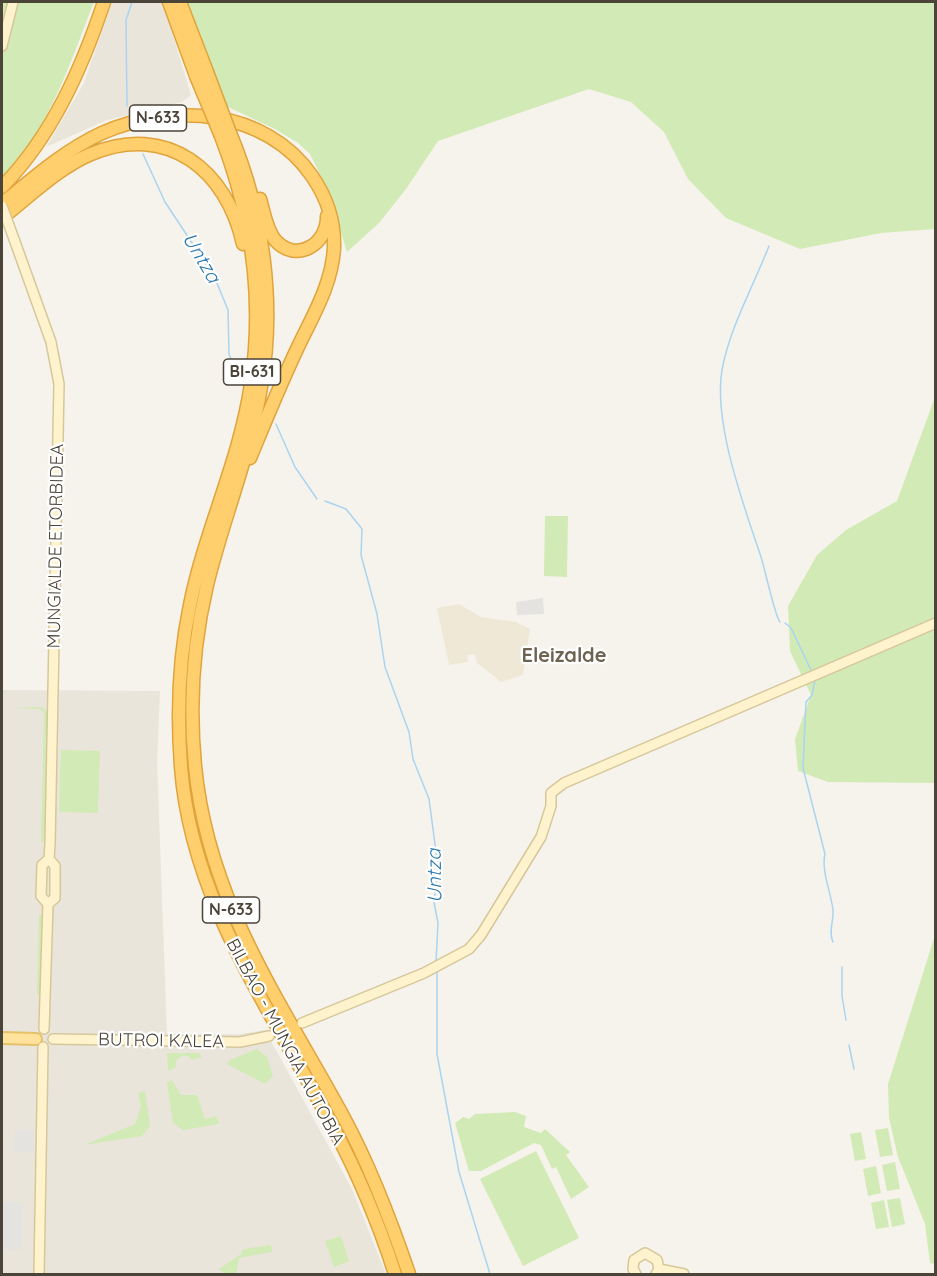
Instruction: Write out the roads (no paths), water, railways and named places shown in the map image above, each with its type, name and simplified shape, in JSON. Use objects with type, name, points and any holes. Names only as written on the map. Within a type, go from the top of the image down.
[{"type":"highway","points":[[2,187],[54,119],[88,48],[104,2]]},
{"type":"highway","name":"BILBAO - MUNGIA AUTOBIA","points":[[169,2],[226,134],[242,197],[253,254],[256,285],[255,351],[251,387],[235,453],[189,605],[181,672],[181,769],[202,873],[227,934],[276,1029],[332,1125],[377,1223],[395,1275]]},
{"type":"highway","name":"BILBAO - MUNGIA AUTOBIA","points":[[180,2],[201,74]]},
{"type":"highway","name":"N-633","points":[[2,205],[55,162],[88,140],[123,126],[172,116],[221,118],[259,130],[290,149],[316,181]]},
{"type":"highway","name":"BILBAO - MUNGIA AUTOBIA","points":[[226,134],[241,158],[252,195],[263,253],[267,319],[261,387],[229,512],[207,585],[193,676],[191,718],[202,815],[216,870],[239,930],[345,1120],[393,1227],[409,1275]]},
{"type":"highway","name":"N-633","points":[[2,218],[74,163],[92,154],[129,144],[158,146],[183,155],[207,171],[226,195],[240,231],[249,283],[247,358],[244,385],[225,463],[196,558],[189,605]]},
{"type":"highway","points":[[241,158],[254,181],[270,232],[276,241],[287,249],[305,250],[323,237],[327,218],[316,181]]},
{"type":"highway","points":[[229,512],[330,274],[333,226],[328,203],[316,181]]},
{"type":"main road","points":[[2,1038],[39,1043]]},
{"type":"street","points":[[2,46],[13,2]]},
{"type":"street","name":"MUNGIALDE ETORBIDEA","points":[[2,205],[51,342],[59,384],[49,859],[55,866],[55,898],[48,904],[44,1029]]},
{"type":"street","points":[[302,1023],[424,973],[451,961],[469,949],[481,935],[541,837],[551,806],[551,792],[564,783],[936,623]]},
{"type":"street","points":[[39,1043],[49,1046],[53,1039],[50,1031],[44,1029],[37,1034],[39,1043],[39,1275]]},
{"type":"street","name":"BUTROI KALEA","points":[[53,1039],[240,1042],[269,1036]]},
{"type":"street","points":[[636,1275],[633,1265],[641,1254],[654,1256],[657,1272],[684,1275]]},
{"type":"waterway","name":"Untza","points":[[127,106],[126,20],[132,2]]},
{"type":"waterway","name":"Untza","points":[[143,154],[165,202],[214,276],[228,310],[229,354],[236,370]]},
{"type":"waterway","points":[[769,246],[730,338],[722,370],[720,391],[726,439],[732,464],[780,622]]},
{"type":"waterway","name":"Untza","points":[[276,424],[295,467],[317,499]]},
{"type":"waterway","name":"Untza","points":[[325,501],[346,509],[362,529],[361,555],[377,614],[385,667],[409,732],[413,759],[429,799],[438,867],[434,902],[438,923],[436,962]]},
{"type":"waterway","points":[[785,623],[791,628],[811,670]]},
{"type":"waterway","points":[[815,680],[812,695],[806,702],[803,768],[825,854],[825,874],[833,910],[831,934],[833,942]]},
{"type":"waterway","points":[[842,967],[842,996],[846,1020]]},
{"type":"waterway","name":"Untza","points":[[437,970],[437,1054],[459,1172],[490,1274]]},
{"type":"waterway","points":[[849,1045],[854,1069]]},
{"type":"district","name":"Eleizalde","points":[[564,656]]}]
